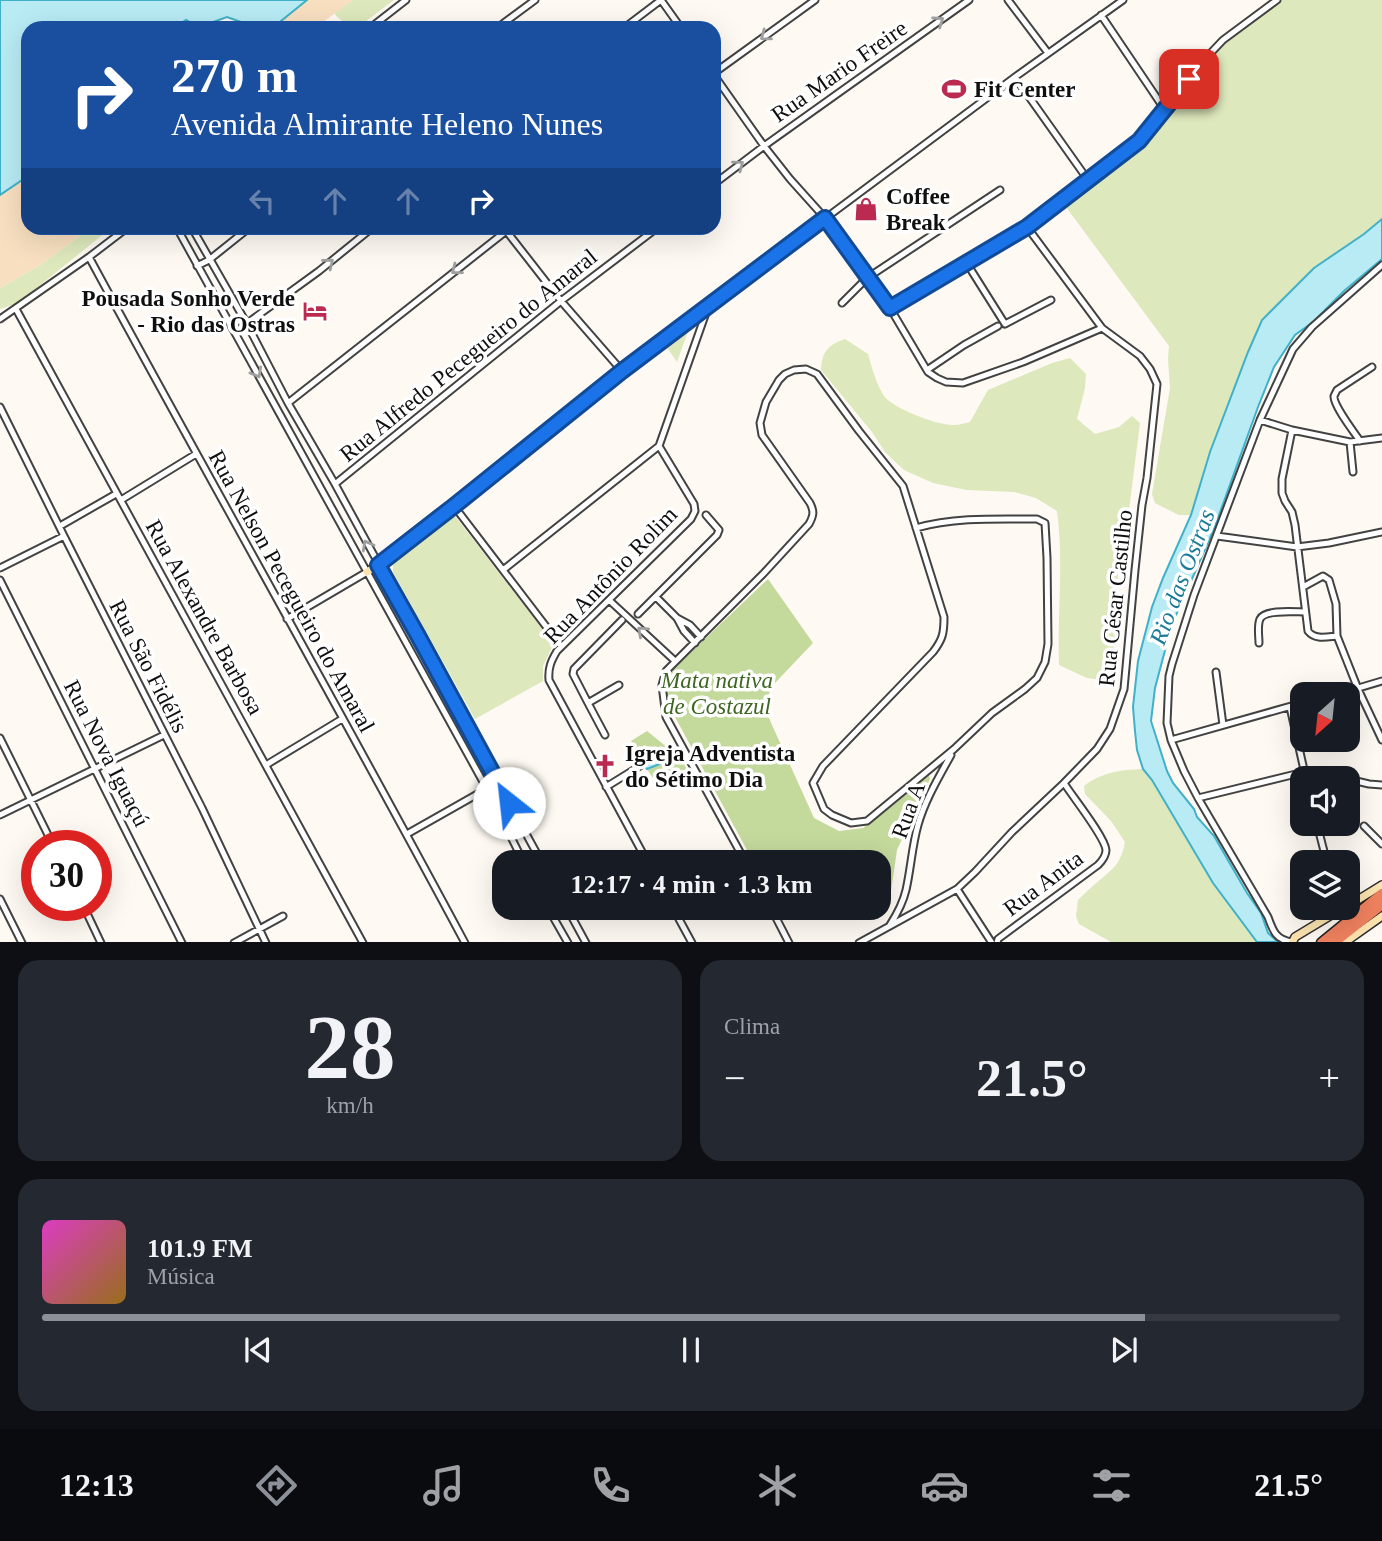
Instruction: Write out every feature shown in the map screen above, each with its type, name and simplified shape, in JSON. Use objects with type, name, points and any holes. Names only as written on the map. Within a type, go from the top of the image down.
[{"type":"highway","points":[[1323,942],[1382,894]]},
{"type":"highway","points":[[1334,942],[1382,904]]},
{"type":"main road","points":[[367,572],[378,565]]},
{"type":"main road","points":[[1360,898],[1382,885]]},
{"type":"main road","points":[[1345,942],[1382,916]]},
{"type":"main road","points":[[1292,942],[1295,937],[1322,920]]},
{"type":"street","points":[[379,21],[406,0]]},
{"type":"street","points":[[506,21],[535,0]]},
{"type":"street","points":[[633,21],[661,0],[676,21]]},
{"type":"street","points":[[721,69],[815,0]]},
{"type":"street","name":"Rua Mario Freire","points":[[764,146],[969,0]]},
{"type":"street","points":[[1008,0],[1048,52]]},
{"type":"street","points":[[378,565],[709,305],[1048,52],[1123,0]]},
{"type":"street","points":[[890,308],[1027,227],[1139,141],[1223,40],[1277,0]]},
{"type":"street","points":[[1101,15],[1165,110]]},
{"type":"street","points":[[1015,77],[1088,180]]},
{"type":"street","points":[[721,84],[764,146],[825,218],[890,308],[927,370],[937,379],[963,383],[1023,362],[1102,328]]},
{"type":"street","points":[[721,179],[764,146]]},
{"type":"street","points":[[842,303],[867,278],[1000,190]]},
{"type":"street","name":"Rua César Castilho","points":[[861,942],[957,889],[1097,749],[1110,729],[1124,689],[1157,384],[1140,356],[1102,328],[1027,227]]},
{"type":"street","points":[[0,319],[118,235]]},
{"type":"street","points":[[181,235],[517,850]]},
{"type":"street","points":[[196,235],[535,850]]},
{"type":"street","points":[[197,266],[209,260],[240,235]]},
{"type":"street","points":[[235,332],[363,235]]},
{"type":"street","points":[[288,403],[498,235]]},
{"type":"street","points":[[512,235],[561,301],[622,371]]},
{"type":"street","name":"Rua Alfredo Pecegueiro do Amaral","points":[[335,484],[561,301],[648,235]]},
{"type":"street","name":"Rua Nelson Pecegueiro do Amaral","points":[[89,257],[464,942]]},
{"type":"street","points":[[967,262],[1005,324],[1051,300]]},
{"type":"street","points":[[1292,942],[1279,939],[1273,932],[1268,917],[1184,771],[1167,723],[1167,691],[1172,664],[1194,595],[1260,420],[1293,349],[1312,327],[1382,265]]},
{"type":"street","points":[[503,570],[659,446],[709,305]]},
{"type":"street","name":"Rua Alexandre Barbosa","points":[[16,309],[362,942]]},
{"type":"street","points":[[927,370],[999,326]]},
{"type":"street","points":[[1360,441],[1334,396],[1337,390],[1373,367]]},
{"type":"street","points":[[739,850],[666,717],[662,685],[666,671],[763,574],[813,518],[810,502],[762,435],[760,423],[766,402],[785,374],[806,369],[817,374],[902,486],[944,617],[944,633],[940,643],[823,766],[813,783],[824,808],[832,815],[851,823],[867,821],[954,749],[992,713],[1037,678],[1045,662],[1048,644],[1045,523],[1037,519],[990,519],[942,522],[916,528]]},
{"type":"street","name":"Rua São Fidélis","points":[[0,407],[202,808],[266,942]]},
{"type":"street","points":[[1260,420],[1292,430],[1350,442],[1382,438]]},
{"type":"street","points":[[1292,430],[1282,479],[1282,493],[1292,512],[1308,631],[1316,637],[1337,636]]},
{"type":"street","points":[[1350,442],[1353,472]]},
{"type":"street","name":"Rua Antônio Rolim","points":[[640,850],[548,680],[548,671],[561,646],[691,519],[695,511],[694,503],[659,446]]},
{"type":"street","points":[[60,526],[196,453]]},
{"type":"street","points":[[454,506],[561,646]]},
{"type":"street","points":[[638,614],[717,535],[719,530],[706,515]]},
{"type":"street","points":[[1217,536],[1297,547],[1382,532]]},
{"type":"street","points":[[0,568],[64,536]]},
{"type":"street","points":[[287,618],[367,572]]},
{"type":"street","points":[[1303,587],[1323,576],[1327,578],[1336,604],[1337,636],[1355,682]]},
{"type":"street","name":"Rua Nova Iguaçú","points":[[0,580],[182,942]]},
{"type":"street","points":[[656,597],[701,637]]},
{"type":"street","points":[[610,600],[676,661]]},
{"type":"street","points":[[1259,643],[1259,626],[1264,615],[1305,612]]},
{"type":"street","points":[[677,618],[695,643]]},
{"type":"street","points":[[605,734],[573,674],[574,669],[622,620]]},
{"type":"street","points":[[1216,672],[1223,725]]},
{"type":"street","points":[[1360,688],[1382,681]]},
{"type":"street","points":[[588,703],[619,685]]},
{"type":"street","points":[[1360,693],[1382,740]]},
{"type":"street","points":[[1171,740],[1290,707]]},
{"type":"street","points":[[265,765],[342,719]]},
{"type":"street","points":[[0,815],[164,735]]},
{"type":"street","points":[[0,738],[46,830]]},
{"type":"street","name":"Rua A","points":[[890,925],[901,906],[906,890],[919,822],[936,781],[954,749]]},
{"type":"street","points":[[606,787],[640,766]]},
{"type":"street","points":[[1198,798],[1290,778]]},
{"type":"street","points":[[1360,782],[1382,785]]},
{"type":"street","points":[[407,834],[498,783]]},
{"type":"street","name":"Rua Anita","points":[[995,942],[1103,860],[1106,849],[1101,837],[1064,783]]},
{"type":"street","points":[[1364,826],[1382,844]]},
{"type":"street","points":[[957,889],[993,942]]},
{"type":"street","points":[[0,899],[22,942]]},
{"type":"street","points":[[236,942],[283,916]]},
{"type":"street","points":[[555,920],[567,942]]},
{"type":"street","points":[[574,920],[585,942]]},
{"type":"street","points":[[680,920],[691,942]]},
{"type":"street","points":[[777,920],[788,942]]},
{"type":"street","points":[[91,921],[102,942]]},
{"type":"green space","points":[[353,0],[394,0],[366,21],[341,21],[335,13]]},
{"type":"green space","points":[[1281,0],[1382,0],[1382,219],[1314,268],[1248,352],[1210,451],[1191,515],[1179,515],[1155,503],[1152,494],[1170,388],[1169,346],[1063,203],[1145,142],[1214,55]]},
{"type":"green space","points":[[81,235],[102,235],[18,303],[0,309],[0,288],[40,265]]},
{"type":"green space","points":[[692,320],[677,362],[664,343]]},
{"type":"green space","points":[[845,339],[868,354],[874,375],[889,401],[906,411],[938,423],[954,425],[970,422],[988,390],[1070,358],[1086,374],[1077,419],[1095,434],[1119,427],[1132,416],[1140,423],[1118,575],[1112,672],[1109,681],[1087,678],[1059,665],[1060,549],[1057,511],[1036,498],[1014,492],[967,490],[933,483],[904,470],[885,452],[821,370],[827,350]]},
{"type":"green space","points":[[455,516],[552,641],[543,666],[543,681],[475,719],[393,572],[393,564]]},
{"type":"green space","name":"Mata nativa de Costazul","points":[[768,579],[813,643],[774,684],[763,705],[814,818],[839,831],[863,828],[929,775],[930,779],[897,850],[891,891],[891,850],[747,850],[668,704],[666,684],[671,671]]},
{"type":"green space","points":[[647,731],[668,748],[643,763],[631,741]]},
{"type":"green space","points":[[681,758],[687,770],[659,787],[647,769]]},
{"type":"green space","points":[[1143,769],[1213,883],[1257,942],[1111,942],[1079,924],[1076,916],[1078,900],[1117,864],[1125,842],[1111,821],[1085,794],[1084,786],[1112,773]]},
{"type":"sand","points":[[307,0],[353,0],[324,21],[281,21]]},
{"type":"sand","points":[[21,181],[21,235],[81,235],[40,265],[0,288],[0,195]]},
{"type":"water","points":[[0,0],[307,0],[281,21],[238,21],[227,17],[216,21],[21,21],[21,181],[0,195]]},
{"type":"water","name":"Rio das Ostras","points":[[1382,219],[1382,259],[1295,335],[1274,367],[1214,529],[1172,624],[1155,688],[1151,721],[1167,771],[1197,817],[1214,836],[1261,913],[1268,933],[1278,942],[1257,942],[1213,883],[1143,769],[1137,750],[1133,707],[1138,661],[1152,607],[1191,515],[1210,452],[1262,320],[1314,268]]},
{"type":"water","points":[[668,748],[665,762],[647,769],[643,763]]},
{"type":"place","name":"Fit Center","points":[[954,89]]},
{"type":"place","name":"Coffee Break","points":[[866,209]]},
{"type":"place","name":"Pousada Sonho Verde - Rio das Ostras","points":[[315,311]]},
{"type":"place","name":"Igreja Adventista do Sétimo Dia","points":[[605,766]]},
{"type":"route","points":[[509,803],[378,565],[622,371],[825,218],[890,308],[1027,227],[1139,141],[1189,79]]}]
